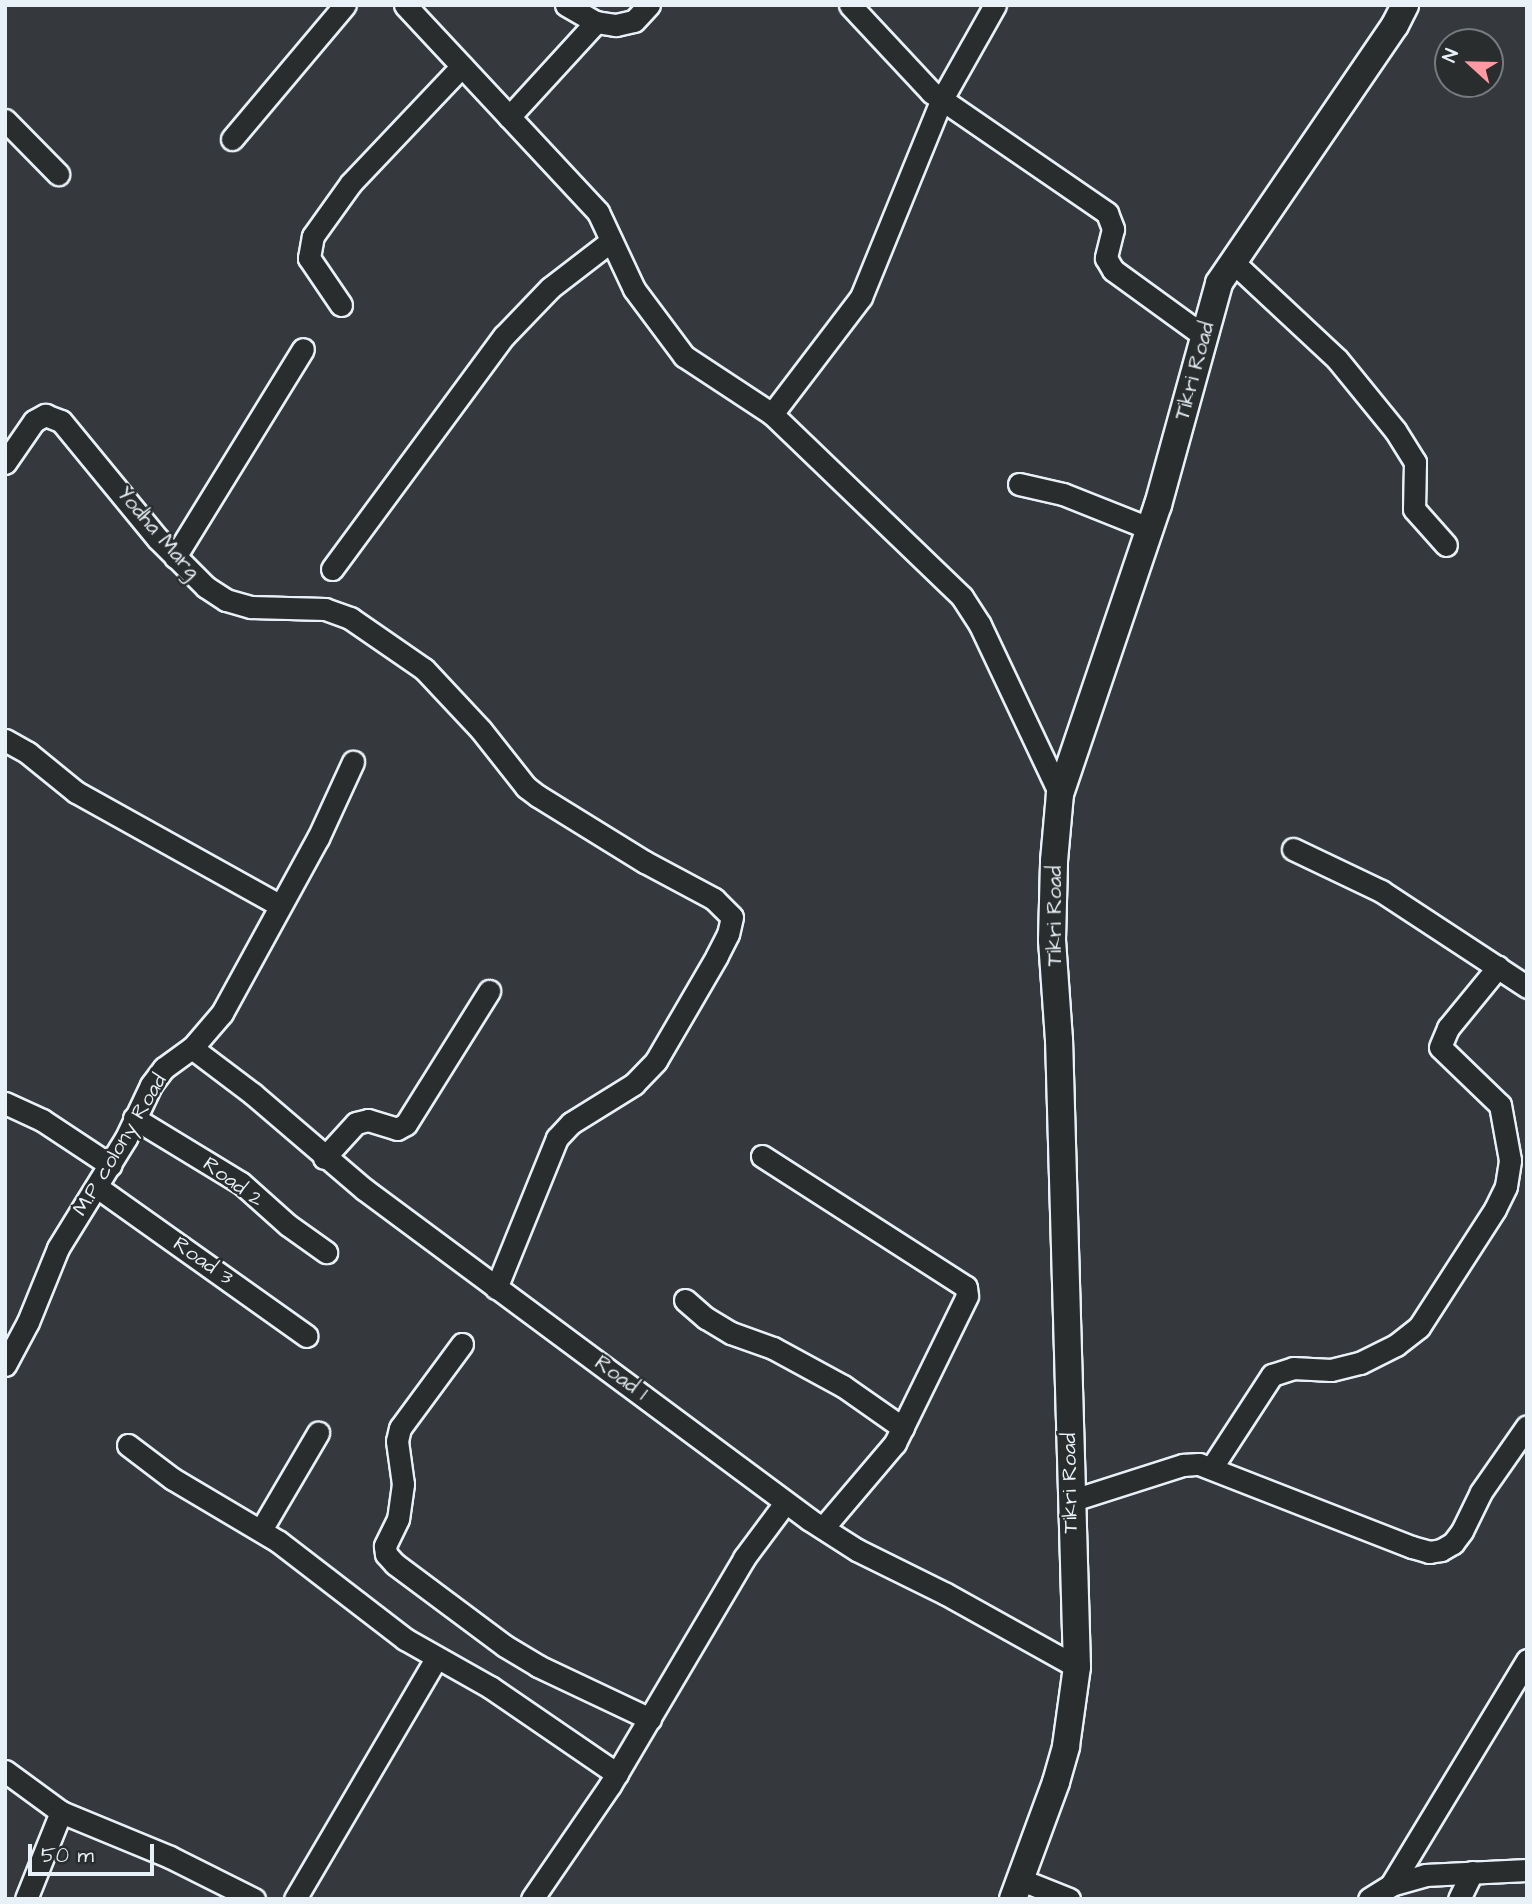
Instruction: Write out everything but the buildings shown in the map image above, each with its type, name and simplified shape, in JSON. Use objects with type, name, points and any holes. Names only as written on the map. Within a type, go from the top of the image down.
[{"type":"street","points":[[232,139],[345,5]]},
{"type":"street","points":[[405,5],[598,212],[634,289],[684,356],[772,414],[962,597],[980,625],[1060,794]]},
{"type":"street","points":[[566,5],[596,22],[616,25],[634,21],[649,5]]},
{"type":"street","points":[[850,5],[931,92],[1107,214],[1114,229],[1106,257],[1113,270],[1204,336]]},
{"type":"street","points":[[772,414],[861,297],[942,99],[995,5]]},
{"type":"street","name":"Tikri Road","points":[[1016,1889],[1059,1770],[1077,1667],[1070,1501],[1059,1040],[1052,940],[1054,861],[1060,794],[1151,529],[1219,283],[1395,25],[1405,5]]},
{"type":"street","points":[[509,117],[596,22]]},
{"type":"street","points":[[341,305],[309,258],[313,236],[351,184],[462,66]]},
{"type":"street","points":[[5,120],[58,174]]},
{"type":"street","points":[[332,569],[504,337],[550,288],[611,241]]},
{"type":"street","points":[[1233,262],[1337,359],[1395,430],[1415,461],[1414,509],[1446,545]]},
{"type":"street","points":[[176,557],[303,349]]},
{"type":"street","name":"Yodha Marg","points":[[5,463],[33,421],[45,415],[61,421],[176,557],[206,587],[226,600],[251,607],[325,609],[350,618],[424,669],[481,730],[514,773],[538,796],[645,862],[714,899],[732,917],[718,957],[656,1061],[634,1084],[570,1123],[557,1138],[496,1288]]},
{"type":"street","points":[[1019,484],[1063,494],[1151,529]]},
{"type":"street","points":[[5,740],[27,753],[76,792],[279,905]]},
{"type":"street","name":"M.P colony Road","points":[[5,1365],[28,1322],[58,1248],[110,1165],[164,1068],[192,1048],[222,1013],[318,838],[353,762]]},
{"type":"street","points":[[1293,849],[1381,891],[1527,988]]},
{"type":"street","points":[[1212,1468],[1272,1375],[1293,1368],[1331,1370],[1360,1363],[1396,1345],[1419,1327],[1495,1209],[1509,1171],[1500,1105],[1440,1047],[1448,1028],[1498,967]]},
{"type":"street","points":[[324,1158],[356,1123],[368,1120],[397,1129],[406,1124],[489,991]]},
{"type":"street","name":"Road 1","points":[[192,1048],[253,1094],[324,1158],[496,1288],[665,1410],[785,1503],[823,1528],[1077,1667]]},
{"type":"street","points":[[5,1103],[42,1120],[110,1165]]},
{"type":"street","name":"Road 2","points":[[134,1118],[241,1183],[288,1225],[326,1252]]},
{"type":"street","points":[[762,1156],[966,1287],[967,1296],[903,1428],[884,1457],[823,1528]]},
{"type":"street","name":"Road 3","points":[[97,1187],[307,1336]]},
{"type":"street","points":[[685,1300],[706,1318],[732,1333],[773,1348],[843,1386],[903,1428]]},
{"type":"street","points":[[462,1344],[400,1428],[397,1441],[403,1484],[398,1519],[385,1546],[386,1554],[395,1564],[505,1646],[538,1666],[650,1719]]},
{"type":"street","points":[[1070,1501],[1182,1465],[1199,1464],[1429,1552],[1441,1550],[1452,1543],[1462,1531],[1481,1492],[1527,1426]]},
{"type":"street","points":[[261,1530],[318,1433]]},
{"type":"street","points":[[128,1444],[173,1479],[261,1530],[405,1639],[436,1659],[491,1687],[617,1774]]},
{"type":"street","points":[[533,1899],[617,1774],[744,1558],[785,1503]]},
{"type":"street","points":[[296,1899],[436,1659]]},
{"type":"street","points":[[1391,1885],[1527,1660]]},
{"type":"street","points":[[5,1771],[61,1812],[170,1857],[254,1899]]},
{"type":"street","points":[[26,1899],[61,1812]]},
{"type":"street","points":[[1369,1899],[1391,1885],[1425,1875],[1527,1870]]},
{"type":"street","points":[[1459,1899],[1472,1872]]},
{"type":"street","points":[[1016,1889],[1069,1899]]}]
